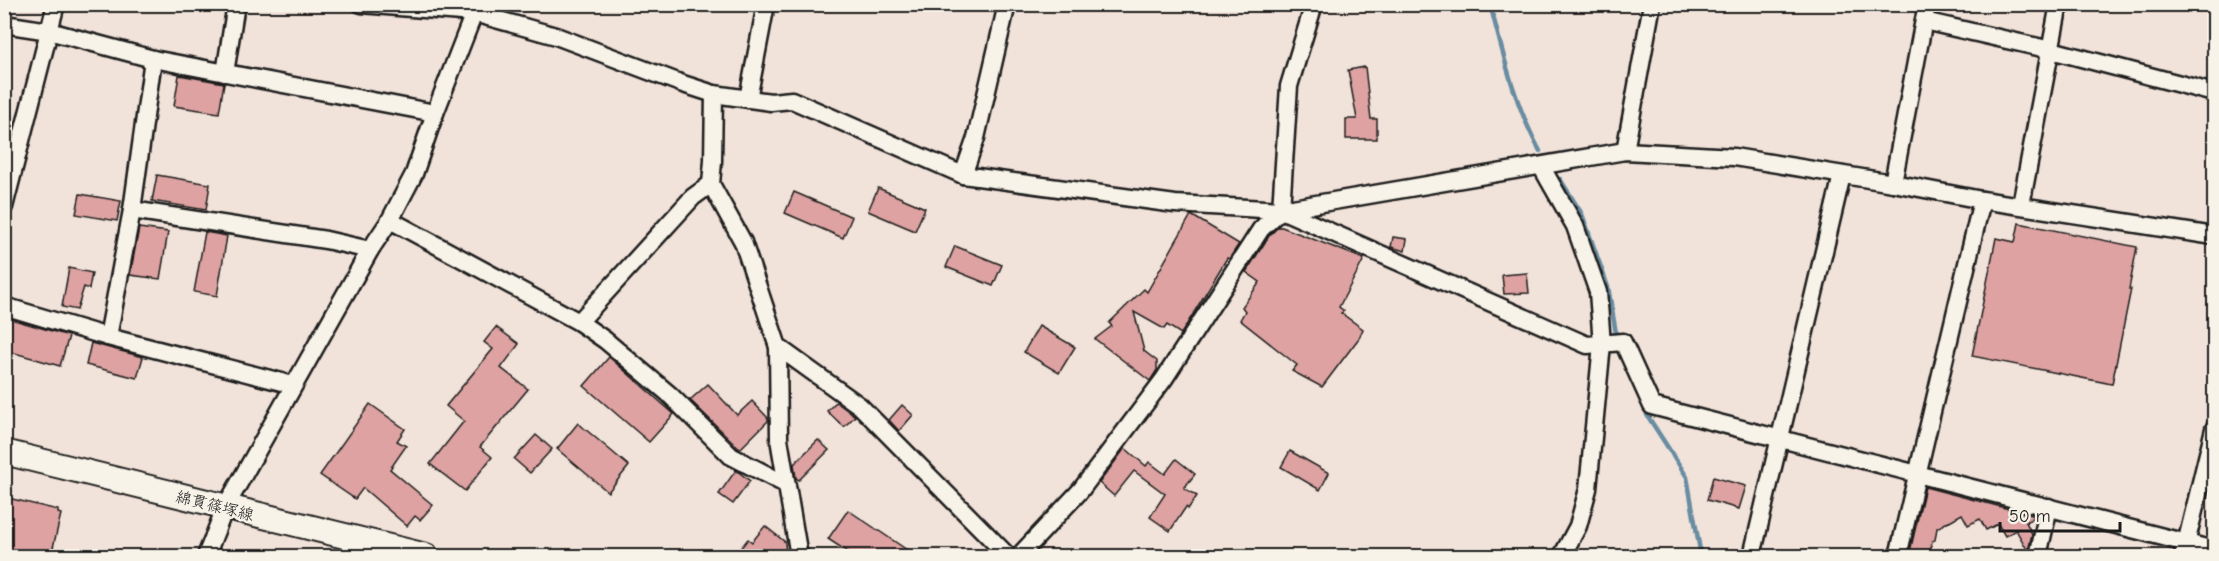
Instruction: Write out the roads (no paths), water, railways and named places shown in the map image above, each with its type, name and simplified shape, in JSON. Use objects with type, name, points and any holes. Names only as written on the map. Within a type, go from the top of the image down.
[{"type":"main road","name":"綿貫篠塚線","points":[[4,452],[426,556]]},
{"type":"street","points":[[4,207],[56,4]]},
{"type":"street","points":[[225,73],[236,4]]},
{"type":"street","points":[[361,4],[474,9],[556,36],[714,94],[771,102],[792,100],[963,175],[1175,204],[1281,210],[1625,151],[1734,157],[1982,200],[2214,236]]},
{"type":"street","points":[[748,99],[766,4]]},
{"type":"street","points":[[963,175],[976,138],[1007,4]]},
{"type":"street","points":[[1019,556],[1080,491],[1164,378],[1261,229],[1281,210],[1289,86],[1314,4]]},
{"type":"street","points":[[1625,151],[1652,4]]},
{"type":"street","points":[[2020,205],[2060,4]]},
{"type":"street","points":[[206,556],[225,507],[370,249],[390,220],[414,174],[474,9]]},
{"type":"street","points":[[1893,183],[1925,13],[2051,50],[2214,93]]},
{"type":"street","points":[[4,24],[49,31],[153,59],[435,113]]},
{"type":"street","points":[[108,337],[132,210],[153,59]]},
{"type":"street","points":[[714,94],[714,161],[711,184],[742,242],[778,347],[778,439],[799,556]]},
{"type":"street","points":[[1541,166],[1575,226],[1598,292],[1602,344],[1588,489],[1578,526],[1562,556]]},
{"type":"street","points":[[1752,556],[1842,175]]},
{"type":"street","points":[[579,322],[693,197],[711,184]]},
{"type":"street","points":[[1899,556],[1982,200]]},
{"type":"street","points":[[132,210],[370,249]]},
{"type":"street","points":[[1281,210],[1587,345],[1623,342],[1652,406],[2049,507],[2184,550],[2214,550]]},
{"type":"street","points":[[390,220],[579,322],[605,340],[669,394],[731,456],[785,484]]},
{"type":"street","points":[[4,306],[108,337],[293,385]]},
{"type":"street","points":[[778,347],[860,406],[1008,556]]},
{"type":"street","points":[[2184,550],[2214,429]]},
{"type":"street","points":[[2038,556],[2049,507]]},
{"type":"waterway","points":[[1490,4],[1523,116],[1540,151]]},
{"type":"waterway","points":[[1560,179],[1582,214],[1608,287],[1617,339]]},
{"type":"waterway","points":[[1647,408],[1647,415],[1687,477],[1701,556]]}]
